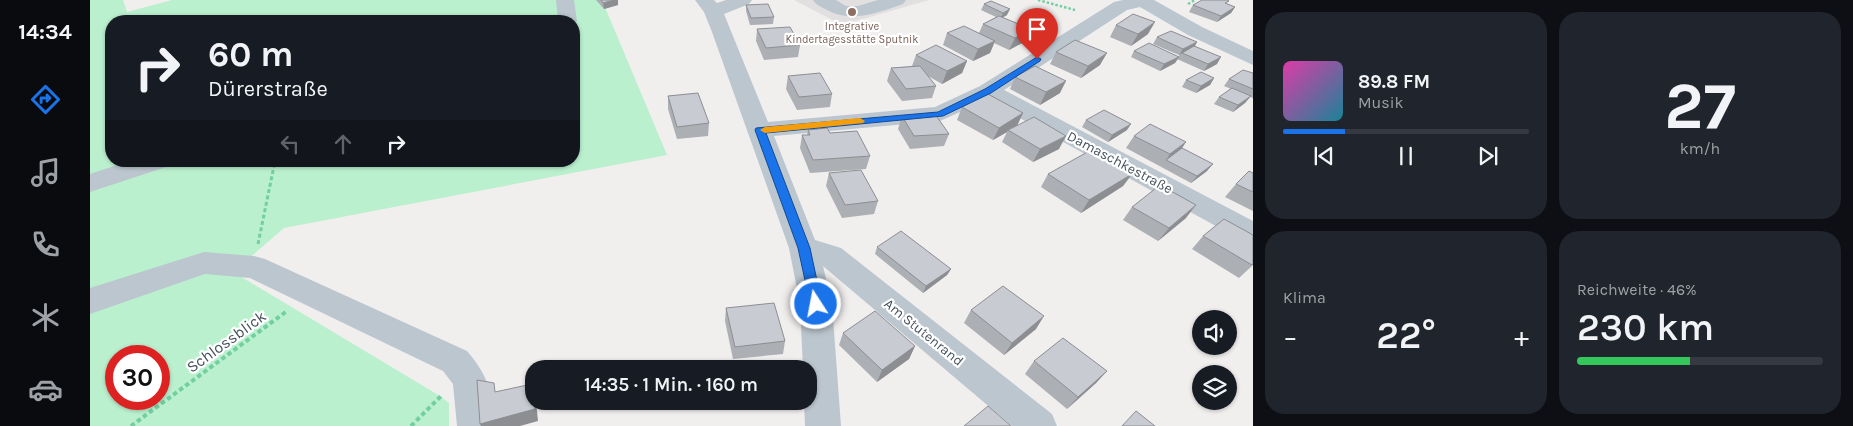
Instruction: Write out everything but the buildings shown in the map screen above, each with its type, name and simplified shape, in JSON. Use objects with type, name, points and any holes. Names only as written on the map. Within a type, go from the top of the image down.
[{"type":"street","points":[[565,0],[566,15]]},
{"type":"street","points":[[743,0],[708,5],[760,130],[804,248],[816,304],[823,426]]},
{"type":"street","points":[[822,0],[842,11],[859,12],[897,0]]},
{"type":"street","points":[[760,130],[940,114],[988,91],[1121,6],[1142,1],[1195,31],[1253,59]]},
{"type":"street","name":"Damaschkestraße","points":[[988,91],[1253,234]]},
{"type":"street","points":[[90,183],[139,167]]},
{"type":"street","name":"Am Stutenrand","points":[[804,248],[831,256],[1039,426]]},
{"type":"street","points":[[90,301],[204,263],[254,267],[455,361],[469,378],[473,393],[475,426]]},
{"type":"path","points":[[1038,0],[1067,8]]},
{"type":"path","points":[[254,267],[274,167]]},
{"type":"path","name":"Schlossblick","points":[[131,426],[287,311]]},
{"type":"path","points":[[411,426],[439,398]]},
{"type":"shaded area","name":"Integrative Kindertagesstätte Sputnik","points":[[794,0],[929,0],[842,25]]},
{"type":"green space","points":[[90,0],[123,0],[127,12],[172,0],[602,0],[667,155],[284,228],[233,272],[449,403],[449,426],[90,426]]},
{"type":"slow traffic","points":[[765,130],[860,121]]},
{"type":"place","name":"Integrative Kindertagesstätte Sputnik","points":[[852,12]]},
{"type":"route","points":[[816,304],[804,248],[760,130],[940,114],[988,91],[1037,59]]}]
